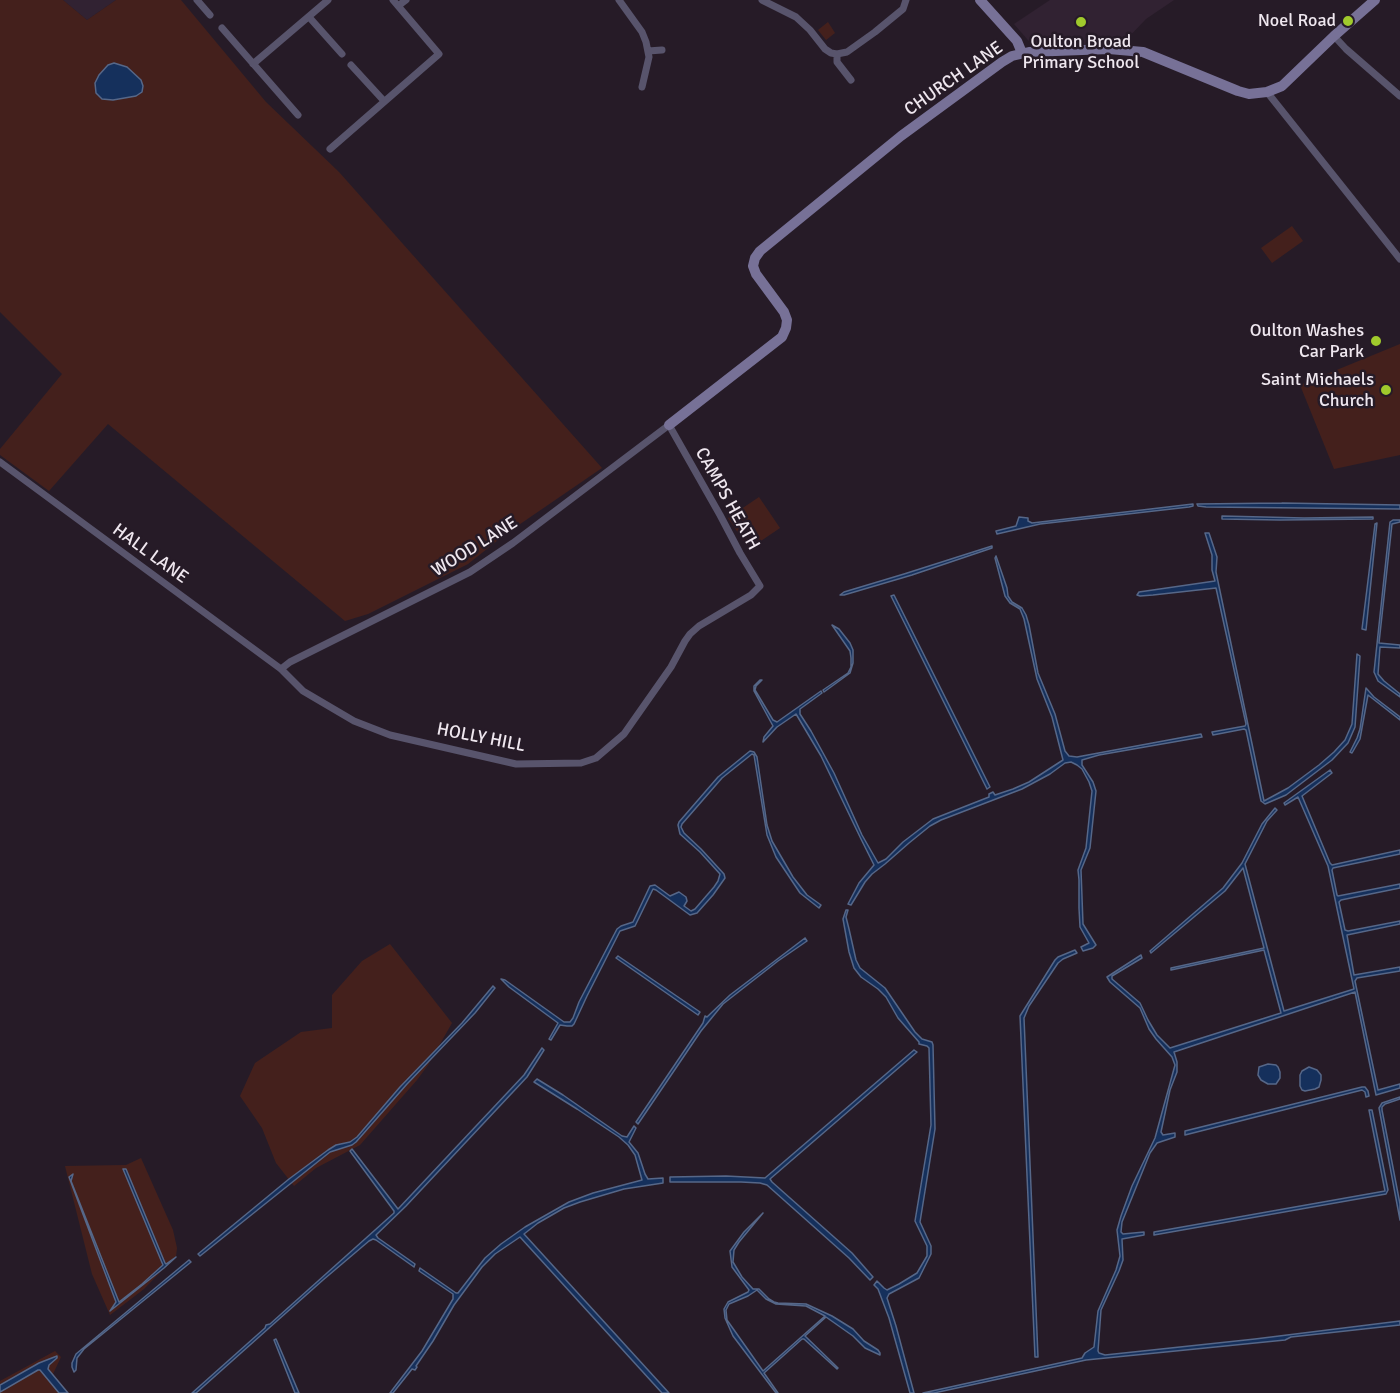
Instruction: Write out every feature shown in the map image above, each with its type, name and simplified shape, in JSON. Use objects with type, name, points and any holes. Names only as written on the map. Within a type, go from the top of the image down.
[{"type":"street","points":[[197,0],[210,15]]},
{"type":"street","points":[[253,64],[328,0]]},
{"type":"street","points":[[330,149],[439,54],[396,3],[406,0]]},
{"type":"street","points":[[619,0],[642,32],[648,51],[642,87]]},
{"type":"street","points":[[762,0],[796,17],[825,49],[837,54],[847,52],[875,32],[903,9],[906,0]]},
{"type":"street","points":[[980,0],[1017,41],[1023,53]]},
{"type":"street","points":[[1375,0],[1282,86],[1267,92],[1400,259]]},
{"type":"street","points":[[309,17],[342,54]]},
{"type":"street","points":[[222,28],[298,115]]},
{"type":"street","points":[[1334,36],[1400,96]]},
{"type":"street","name":"CHURCH LANE","points":[[669,425],[782,338],[788,320],[756,274],[753,266],[754,258],[760,251],[901,136],[1012,56],[1023,53],[1109,49],[1143,52],[1238,91],[1249,94],[1267,92]]},
{"type":"street","points":[[648,51],[662,50]]},
{"type":"street","points":[[837,54],[837,62],[851,81]]},
{"type":"street","points":[[351,65],[384,101]]},
{"type":"street","name":"CAMPS HEATH","points":[[669,425],[760,586]]},
{"type":"street","name":"WOOD LANE","points":[[281,669],[290,662],[470,572],[513,543],[669,425]]},
{"type":"street","name":"HALL LANE","points":[[0,462],[281,669]]},
{"type":"street","name":"HOLLY HILL","points":[[281,669],[303,690],[354,721],[390,735],[516,764],[581,763],[596,758],[624,734],[690,634],[699,626],[751,595],[760,586]]},
{"type":"shaded area","points":[[0,0],[63,0],[87,20],[116,0],[181,0],[266,102],[339,172],[602,468],[507,533],[468,564],[368,614],[345,621],[108,424],[49,491],[0,455],[0,449],[62,374],[0,312]]},
{"type":"shaded area","points":[[63,0],[116,0],[87,20]]},
{"type":"shaded area","name":"Oulton Broad Primary School","points":[[1050,0],[1174,0],[1146,19],[1123,43],[1034,47],[1014,24]]},
{"type":"shaded area","points":[[828,22],[835,33],[826,40],[818,30]]},
{"type":"shaded area","points":[[1292,226],[1303,241],[1272,263],[1261,248]]},
{"type":"shaded area","points":[[1400,344],[1400,455],[1334,469],[1300,385]]},
{"type":"shaded area","points":[[759,497],[780,528],[749,549],[728,518]]},
{"type":"shaded area","points":[[390,944],[452,1023],[417,1080],[360,1145],[316,1168],[294,1186],[276,1163],[262,1128],[240,1096],[255,1063],[301,1032],[332,1028],[332,995],[362,961]]},
{"type":"shaded area","points":[[141,1158],[173,1230],[177,1248],[176,1256],[144,1289],[110,1315],[92,1274],[65,1166],[126,1165]]},
{"type":"shaded area","points":[[55,1351],[61,1357],[53,1374],[69,1393],[0,1393],[0,1381]]},
{"type":"water","points":[[114,63],[127,67],[141,80],[142,92],[136,96],[113,100],[102,99],[96,93],[95,83],[99,75],[108,65]]},
{"type":"water","points":[[1193,504],[1189,507],[1040,524],[997,534],[996,531],[1016,526],[1019,517],[1028,518],[1028,521],[1032,523]]},
{"type":"water","points":[[1197,504],[1400,505],[1400,509],[1206,507]]},
{"type":"water","points":[[1222,516],[1373,517],[1373,519],[1222,519]]},
{"type":"water","points":[[1400,520],[1400,522],[1392,524],[1379,643],[1400,645],[1400,648],[1380,647],[1378,674],[1400,694],[1400,697],[1378,681],[1374,672],[1390,522]]},
{"type":"water","points":[[1377,523],[1366,630],[1362,629],[1375,524]]},
{"type":"water","points":[[1205,533],[1209,533],[1217,557],[1216,572],[1264,801],[1288,788],[1319,765],[1345,740],[1352,724],[1357,654],[1360,656],[1355,727],[1348,743],[1332,760],[1286,795],[1265,804],[1261,801],[1246,730],[1213,735],[1212,732],[1246,724],[1216,588],[1137,595],[1139,592],[1215,581],[1212,555]]},
{"type":"water","points":[[992,546],[992,548],[912,575],[840,595],[844,592]]},
{"type":"water","points":[[996,556],[1008,596],[1012,602],[1022,608],[1026,615],[1038,673],[1055,714],[1065,751],[1069,756],[1077,757],[1201,734],[1202,737],[1082,760],[1082,765],[1096,791],[1090,848],[1081,870],[1083,924],[1096,945],[1083,951],[1081,947],[1089,943],[1080,927],[1078,870],[1086,848],[1092,791],[1082,769],[1077,765],[1071,762],[1065,763],[1022,789],[930,826],[872,874],[851,905],[848,904],[859,883],[874,865],[821,756],[796,714],[777,727],[763,742],[764,737],[773,726],[754,691],[754,686],[760,680],[762,680],[755,690],[773,720],[777,722],[821,691],[822,693],[800,709],[800,714],[834,773],[862,835],[878,863],[886,859],[903,842],[933,819],[989,797],[989,794],[993,792],[995,795],[1029,782],[1063,760],[1052,717],[1037,679],[1024,619],[1020,609],[1010,603],[1005,596]]},
{"type":"water","points":[[894,595],[990,787],[987,789],[891,596]]},
{"type":"water","points":[[832,625],[839,629],[850,643],[853,650],[853,663],[850,673],[824,692],[823,690],[848,673],[851,667],[850,651]]},
{"type":"water","points":[[1366,688],[1400,717],[1400,720],[1368,695],[1360,739],[1352,753],[1350,752],[1360,729]]},
{"type":"water","points":[[750,751],[754,752],[757,757],[767,825],[772,841],[793,877],[807,895],[821,905],[819,908],[800,893],[776,857],[767,835],[752,754],[722,778],[681,827],[684,833],[724,874],[725,878],[713,895],[697,913],[690,915],[653,889],[635,926],[620,931],[574,1024],[572,1026],[560,1025],[551,1040],[549,1039],[558,1023],[501,979],[564,1022],[570,1022],[617,929],[633,922],[650,886],[655,885],[670,896],[679,892],[686,897],[687,901],[684,906],[691,911],[695,909],[714,887],[720,874],[680,834],[679,822],[718,777]]},
{"type":"water","points":[[1330,770],[1332,773],[1302,796],[1330,863],[1332,865],[1400,850],[1400,854],[1332,870],[1338,896],[1400,884],[1400,888],[1339,902],[1345,930],[1348,931],[1400,921],[1400,924],[1347,935],[1354,975],[1400,967],[1400,971],[1357,978],[1355,981],[1378,1090],[1400,1084],[1400,1088],[1376,1095],[1355,992],[1174,1052],[1177,1072],[1170,1090],[1161,1132],[1163,1135],[1175,1133],[1175,1137],[1157,1143],[1150,1153],[1122,1222],[1121,1232],[1123,1234],[1144,1232],[1144,1235],[1122,1239],[1123,1260],[1101,1310],[1098,1351],[1105,1355],[1400,1321],[1400,1325],[1291,1337],[1285,1340],[1086,1360],[934,1393],[923,1393],[1082,1358],[1094,1347],[1098,1311],[1120,1256],[1117,1230],[1121,1216],[1132,1186],[1155,1138],[1175,1065],[1172,1057],[1149,1029],[1140,1008],[1107,977],[1141,955],[1142,958],[1112,976],[1112,979],[1140,1003],[1157,1035],[1170,1048],[1281,1013],[1264,950],[1171,970],[1171,968],[1264,948],[1243,868],[1225,891],[1151,953],[1150,951],[1223,888],[1242,863],[1262,824],[1275,808],[1277,810],[1267,821],[1245,864],[1284,1011],[1354,989],[1328,866],[1298,797],[1285,805],[1284,803]]},
{"type":"water","points":[[848,910],[846,917],[856,960],[860,968],[885,988],[915,1032],[922,1039],[932,1042],[933,1045],[935,1129],[920,1222],[931,1246],[931,1254],[919,1278],[889,1294],[887,1298],[914,1393],[910,1393],[889,1318],[878,1289],[874,1285],[877,1281],[887,1290],[899,1284],[917,1273],[927,1256],[927,1246],[915,1221],[931,1125],[929,1048],[919,1044],[898,1018],[886,997],[861,977],[854,968],[843,919]]},
{"type":"water","points":[[805,938],[807,941],[723,1004],[701,1031],[638,1124],[636,1122],[703,1023],[705,1016],[707,1017],[730,995]]},
{"type":"water","points":[[1075,950],[1077,953],[1058,963],[1029,1006],[1024,1018],[1038,1357],[1035,1357],[1020,1016],[1055,960]]},
{"type":"water","points":[[618,956],[700,1012],[698,1015],[616,958]]},
{"type":"water","points":[[493,986],[495,988],[475,1013],[407,1084],[356,1142],[330,1152],[200,1256],[198,1254],[328,1150],[357,1137]]},
{"type":"water","points":[[542,1048],[544,1050],[527,1077],[376,1235],[415,1264],[414,1267],[376,1240],[369,1241],[196,1393],[192,1393],[394,1213],[350,1151],[352,1149],[398,1209],[524,1075]]},
{"type":"water","points":[[914,1050],[917,1052],[770,1179],[852,1253],[873,1277],[870,1280],[849,1258],[767,1185],[741,1182],[670,1182],[670,1177],[765,1178]]},
{"type":"water","points":[[1268,1064],[1276,1065],[1280,1072],[1280,1078],[1276,1084],[1268,1084],[1258,1075],[1259,1067]]},
{"type":"water","points":[[1309,1067],[1317,1070],[1321,1075],[1321,1080],[1319,1087],[1305,1091],[1300,1086],[1300,1075]]},
{"type":"water","points":[[537,1079],[622,1136],[627,1137],[634,1126],[636,1128],[629,1142],[638,1153],[645,1174],[648,1179],[663,1178],[663,1183],[624,1189],[564,1208],[524,1234],[669,1393],[662,1393],[520,1237],[495,1254],[482,1267],[454,1305],[415,1370],[412,1369],[393,1393],[390,1393],[422,1351],[453,1299],[453,1294],[419,1271],[420,1268],[458,1293],[485,1258],[525,1227],[569,1202],[642,1180],[635,1155],[628,1145],[534,1082]]},
{"type":"water","points":[[1365,1087],[1369,1096],[1366,1097],[1362,1090],[1185,1135],[1185,1131]]},
{"type":"water","points":[[1400,1097],[1400,1099],[1385,1104],[1382,1110],[1400,1204],[1400,1220],[1379,1108],[1382,1103]]},
{"type":"water","points":[[1369,1110],[1372,1110],[1388,1190],[1386,1194],[1154,1235],[1154,1232],[1385,1191]]},
{"type":"water","points":[[123,1169],[126,1169],[165,1263],[176,1257],[110,1311],[116,1302],[69,1177],[73,1174],[71,1181],[119,1302],[163,1265]]},
{"type":"water","points":[[763,1213],[734,1250],[733,1262],[753,1289],[759,1289],[774,1302],[806,1304],[832,1316],[853,1329],[864,1341],[878,1350],[880,1355],[865,1348],[853,1336],[826,1317],[805,1336],[838,1368],[802,1339],[764,1373],[778,1393],[776,1393],[733,1336],[725,1318],[724,1309],[728,1302],[749,1290],[732,1267],[730,1251],[744,1232]],"holes":[[[757,1290],[766,1299],[776,1304],[806,1306],[825,1316],[763,1371],[727,1320],[726,1310],[729,1304]]]},
{"type":"water","points":[[189,1260],[191,1262],[84,1349],[77,1358],[74,1372],[72,1363],[76,1354]]},
{"type":"water","points":[[276,1339],[299,1393],[295,1393],[274,1340]]},
{"type":"water","points":[[57,1356],[48,1369],[68,1393],[59,1393],[40,1370],[0,1392],[0,1385],[39,1363]]},
{"type":"place","name":"Noel Road","points":[[1348,21]]},
{"type":"place","name":"Oulton Broad Primary School","points":[[1081,22]]},
{"type":"place","name":"Oulton Washes Car Park","points":[[1376,341]]},
{"type":"place","name":"Saint Michaels Church","points":[[1386,390]]}]
